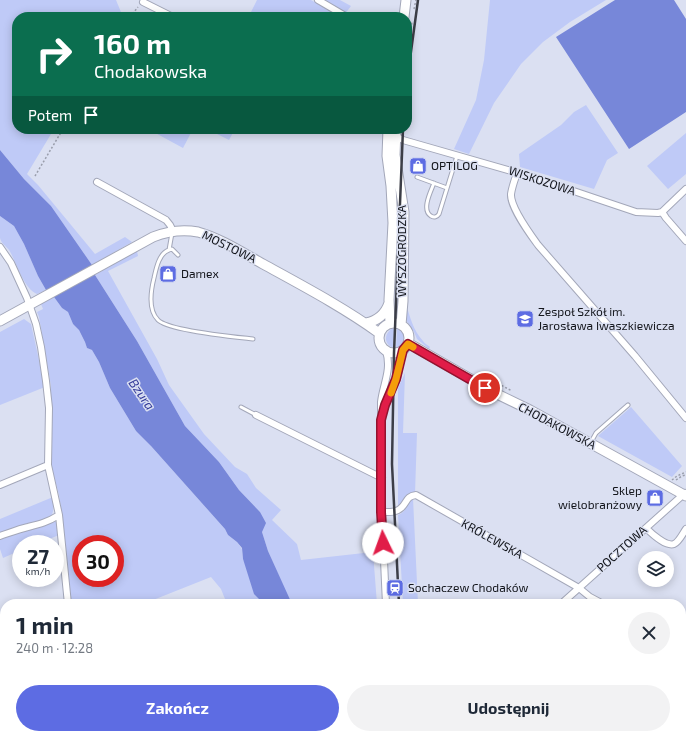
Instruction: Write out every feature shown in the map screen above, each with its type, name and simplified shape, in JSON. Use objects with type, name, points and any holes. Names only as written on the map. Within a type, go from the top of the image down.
[{"type":"main road","points":[[406,0],[407,12]]},
{"type":"main road","name":"WYSZOGRODZKA","points":[[390,323],[389,300],[393,223],[391,186],[387,156],[391,134]]},
{"type":"main road","name":"WYSZOGRODZKA","points":[[392,134],[404,212],[402,325]]},
{"type":"main road","name":"MOSTOWA","points":[[0,321],[30,306],[153,237],[173,231],[189,231],[198,232],[218,240],[320,296],[366,323],[379,333]]},
{"type":"main road","points":[[366,323],[377,320],[382,316],[386,311],[389,300]]},
{"type":"main road","points":[[390,323],[402,325],[409,335],[406,347],[394,353],[386,351],[380,345],[379,341],[379,333],[382,328],[390,323]]},
{"type":"main road","name":"CHODAKOWSKA","points":[[406,347],[530,410],[590,444],[673,484],[685,494]]},
{"type":"street","points":[[318,0],[338,12]]},
{"type":"street","points":[[143,2],[164,12]]},
{"type":"street","name":"WISKOZOWA","points":[[395,134],[403,140],[517,173],[636,212],[662,212]]},
{"type":"street","points":[[517,173],[511,194],[512,202],[538,245],[635,356],[686,418]]},
{"type":"street","points":[[96,182],[166,220],[173,231]]},
{"type":"street","points":[[686,189],[662,212],[686,241]]},
{"type":"street","points":[[0,247],[11,262],[30,306],[41,347],[49,408],[48,465],[59,515],[67,599]]},
{"type":"street","points":[[381,420],[406,347]]},
{"type":"street","points":[[386,351],[389,359],[381,402],[381,512],[386,599]]},
{"type":"street","points":[[256,415],[382,478]]},
{"type":"street","points":[[0,485],[48,465]]},
{"type":"street","name":"POCZTOWA","points":[[567,599],[685,494]]},
{"type":"street","name":"KRÓLEWSKA","points":[[381,512],[398,511],[408,498],[414,495],[579,588],[594,599]]},
{"type":"street","points":[[0,536],[27,527],[43,524],[59,515]]},
{"type":"street","points":[[646,528],[656,537],[669,544],[674,544],[686,529]]},
{"type":"lane","points":[[434,183],[426,205],[426,210],[433,217],[437,217],[457,156]]},
{"type":"lane","points":[[417,177],[447,188]]},
{"type":"lane","points":[[169,250],[173,231]]},
{"type":"lane","points":[[178,255],[172,250],[165,251],[162,253],[159,260],[151,298],[152,309],[155,317],[159,321],[176,328],[253,339]]},
{"type":"lane","points":[[590,444],[596,433],[628,405]]},
{"type":"lane","points":[[241,408],[256,415]]},
{"type":"path","points":[[414,11],[416,0]]},
{"type":"path","points":[[134,12],[143,2]]},
{"type":"path","points":[[35,176],[60,134]]},
{"type":"shaded area","points":[[0,0],[116,0],[121,12],[12,12],[12,134],[51,134],[27,174],[38,185],[95,254],[125,237],[132,242],[92,265],[51,206],[24,179],[0,150]]},
{"type":"shaded area","points":[[257,0],[311,0],[331,12],[251,12]]},
{"type":"shaded area","points":[[323,0],[340,0],[351,6],[346,12],[342,12]]},
{"type":"shaded area","points":[[490,0],[606,0],[570,22],[543,42],[521,64],[494,103],[469,154],[454,149],[476,100],[484,60]]},
{"type":"shaded area","points":[[586,105],[618,153],[607,160],[594,189],[520,167],[519,154],[561,125],[574,112]]},
{"type":"shaded area","points":[[686,133],[686,174],[668,189],[647,166]]},
{"type":"shaded area","points":[[157,134],[190,134],[183,148]]},
{"type":"shaded area","points":[[217,134],[232,134],[229,140]]},
{"type":"shaded area","points":[[0,216],[14,226],[46,290],[37,294],[32,291],[24,281],[9,250],[2,243],[0,238]]},
{"type":"shaded area","points":[[137,251],[138,256],[108,271],[157,359],[169,385],[204,434],[235,467],[247,474],[256,488],[281,510],[272,520],[297,544],[301,560],[373,552],[377,599],[289,599],[268,551],[262,532],[260,512],[239,490],[219,462],[185,426],[137,341],[95,275]]},
{"type":"shaded area","points":[[54,297],[62,308],[68,312],[73,324],[79,330],[87,348],[92,350],[99,362],[110,388],[136,431],[242,549],[243,559],[261,599],[225,599],[221,589],[211,577],[156,599],[70,599],[62,515],[59,495],[51,465],[51,386],[37,312],[43,309],[41,304]]},
{"type":"shaded area","points":[[406,304],[414,328],[424,342],[430,347],[429,349],[417,339],[406,320]]},
{"type":"shaded area","points":[[24,319],[31,324],[45,387],[0,405],[0,332]]},
{"type":"shaded area","points":[[391,329],[394,329],[393,348],[388,344],[386,339],[387,334]]},
{"type":"shaded area","points":[[397,329],[403,333],[405,339],[403,344],[396,348]]},
{"type":"shaded area","points":[[405,373],[403,433],[417,433],[415,494],[412,492],[407,495],[398,509],[398,388]]},
{"type":"shaded area","points":[[631,407],[682,466],[672,477],[598,436]]},
{"type":"shaded area","points":[[53,497],[53,512],[49,519],[0,534],[0,519]]},
{"type":"shaded area","points":[[413,498],[418,599],[403,599],[398,515],[405,510]]},
{"type":"shaded area","points":[[56,522],[59,535],[12,535],[17,533]]},
{"type":"shaded area","points":[[12,535],[12,554],[3,558],[0,549],[0,540]]},
{"type":"water","points":[[615,0],[674,0],[686,19],[686,112],[629,149],[556,37]]},
{"type":"water","name":"Bzura","points":[[0,150],[24,179],[51,206],[92,265],[95,275],[137,341],[185,426],[219,462],[239,490],[260,512],[266,523],[262,532],[268,551],[290,599],[259,599],[254,594],[243,559],[242,548],[228,535],[225,529],[136,431],[110,388],[99,362],[92,350],[87,348],[79,330],[73,324],[68,312],[62,308],[54,297],[46,290],[14,226],[0,216]]},
{"type":"railway","points":[[412,44],[418,0]]},
{"type":"railway","points":[[399,599],[392,464],[394,353],[403,134]]},
{"type":"slow traffic","points":[[391,393],[403,350],[408,344],[413,347]]},
{"type":"place","name":"OPTILOG","points":[[418,166]]},
{"type":"place","name":"Damex","points":[[168,274]]},
{"type":"place","name":"Zespoł Szkół im. Jarosława Iwaszkiewicza","points":[[525,319]]},
{"type":"place","name":"Sklep wielobranżowy","points":[[655,498]]},
{"type":"place","name":"Sochaczew Chodaków","points":[[395,588]]},
{"type":"route","points":[[383,543],[381,512],[381,420],[385,405],[396,379],[403,350],[408,344],[485,388]]}]
